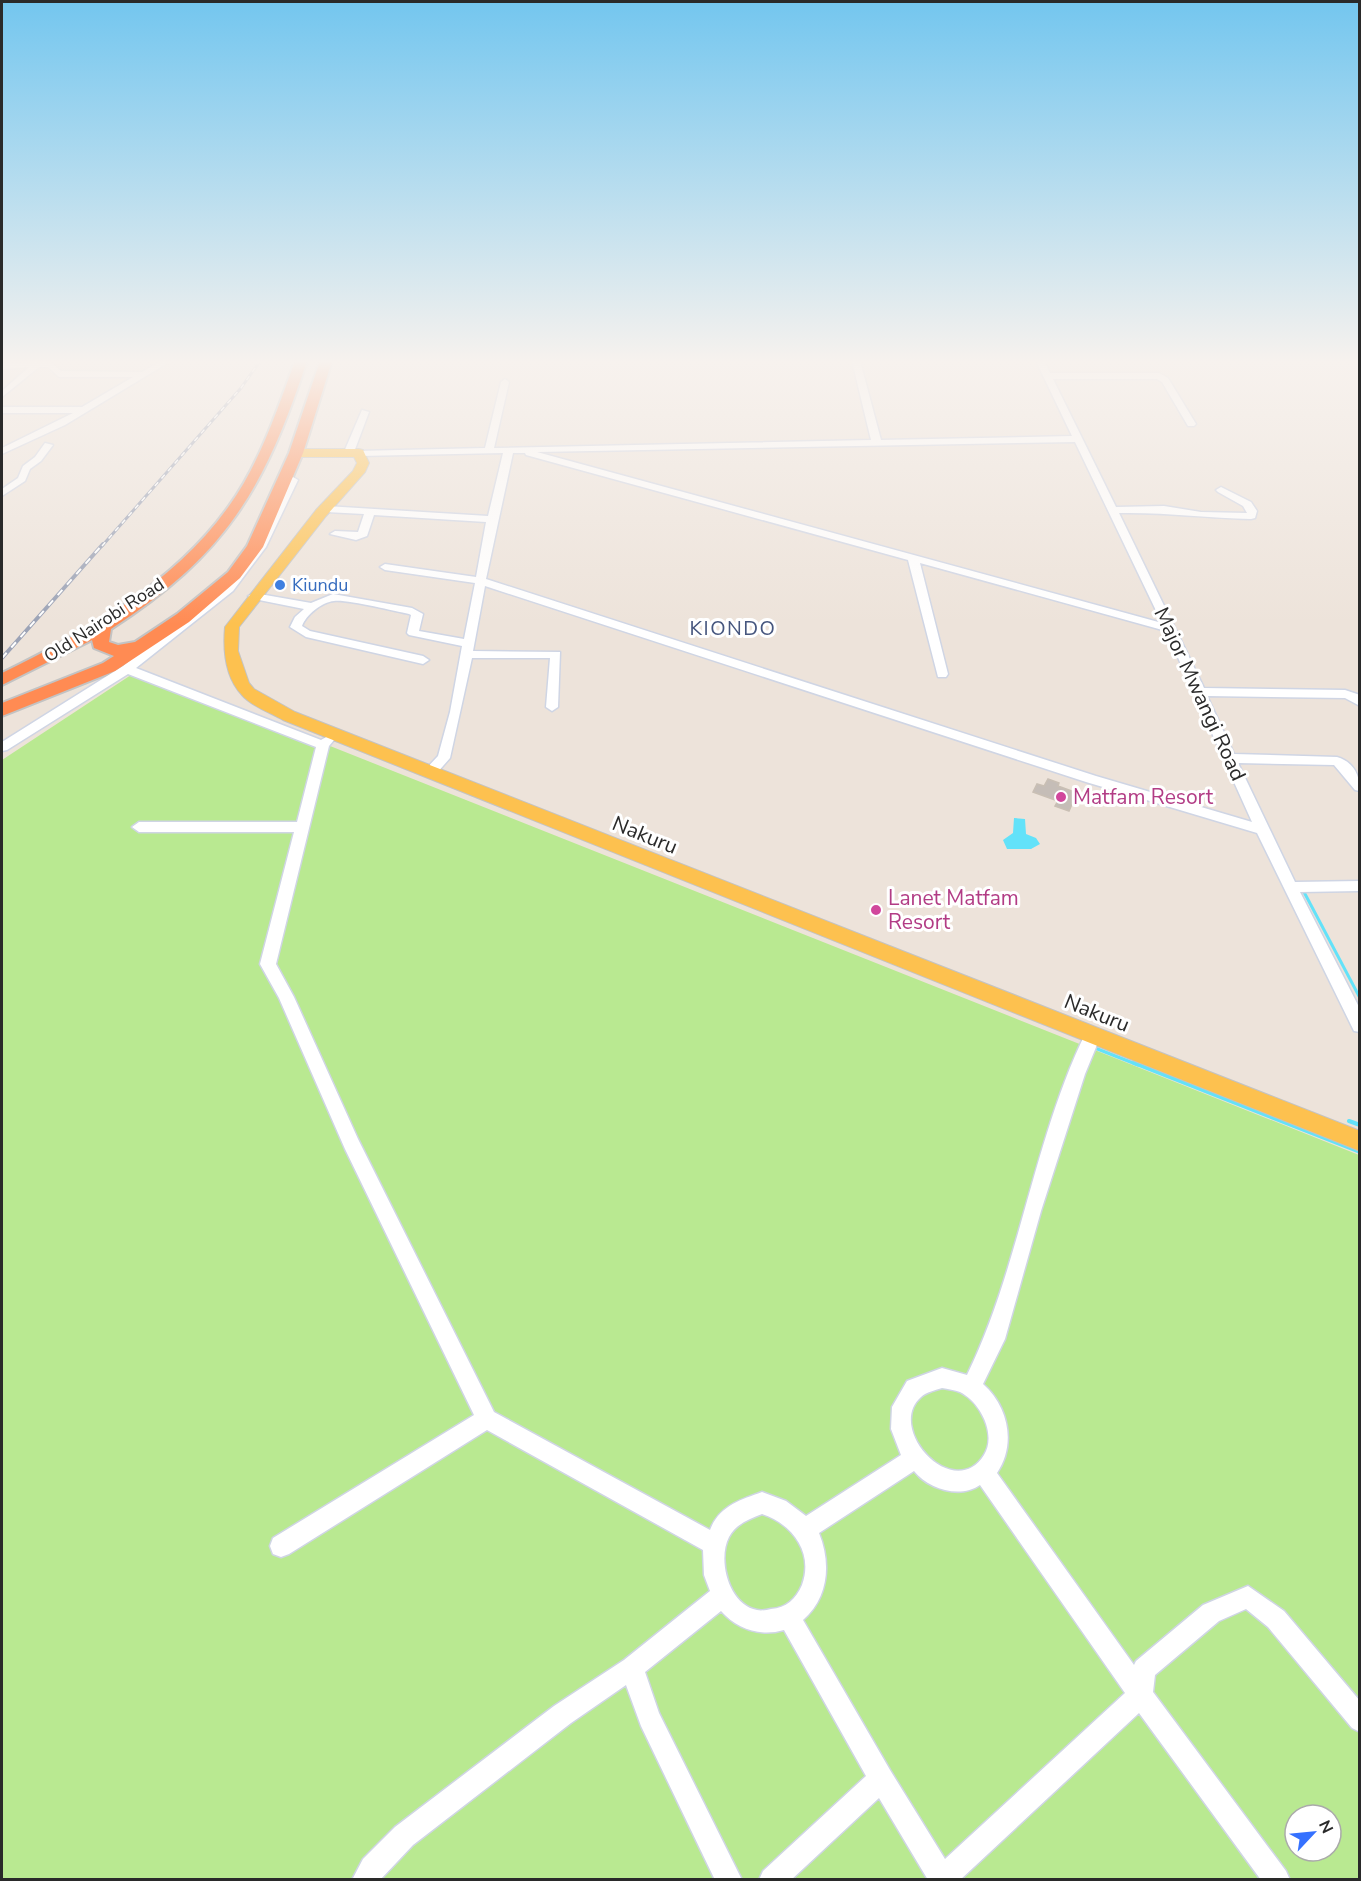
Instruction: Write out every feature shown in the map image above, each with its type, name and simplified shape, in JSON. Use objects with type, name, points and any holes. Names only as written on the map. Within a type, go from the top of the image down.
[{"type":"highway","name":"Old Nairobi Road","points":[[6,678],[103,625],[169,578],[206,545],[227,520],[244,494],[266,449]]},
{"type":"highway","name":"Old Nairobi Road","points":[[2,710],[109,667],[194,609],[239,569],[255,547],[297,449]]},
{"type":"highway","points":[[103,625],[100,644],[106,650],[122,652],[141,646]]},
{"type":"main road","points":[[296,453],[354,453]]},
{"type":"main road","name":"Nakuru","points":[[354,453],[363,463],[359,472],[254,596],[232,627],[230,651],[241,683],[248,693],[329,739],[431,771],[655,863],[1359,1141]]},
{"type":"street","points":[[2,493],[22,479],[26,468],[38,459],[45,449]]},
{"type":"street","points":[[355,449],[354,453],[529,449]]},
{"type":"street","points":[[431,771],[444,758],[468,649],[492,519],[513,449]]},
{"type":"street","points":[[513,449],[1171,629]]},
{"type":"street","name":"Major Mwangi Road","points":[[1082,449],[1171,629],[1262,830],[1359,1026]]},
{"type":"street","points":[[2,747],[127,669],[229,589],[261,547],[293,480]]},
{"type":"street","points":[[1112,510],[1164,508],[1201,515],[1251,516],[1252,511],[1247,504],[1221,490]]},
{"type":"street","points":[[326,509],[492,519]]},
{"type":"street","points":[[335,534],[356,537],[363,534],[370,512]]},
{"type":"street","points":[[913,558],[942,674]]},
{"type":"street","points":[[385,567],[480,581],[1091,779],[1262,830]]},
{"type":"street","points":[[254,596],[312,607]]},
{"type":"street","points":[[423,660],[306,634],[296,627],[299,619],[312,607],[333,597],[412,611],[417,614],[413,633],[468,649],[556,655],[552,707]]},
{"type":"street","points":[[127,669],[329,739],[302,827],[268,964],[286,997],[351,1143],[487,1419],[714,1544]]},
{"type":"street","points":[[1198,692],[1345,694],[1353,696],[1359,702]]},
{"type":"street","points":[[1230,758],[1337,761],[1346,768],[1359,788]]},
{"type":"street","points":[[139,828],[302,827]]},
{"type":"street","points":[[1290,887],[1359,886]]},
{"type":"street","points":[[971,1388],[995,1339],[1032,1211],[1077,1074],[1093,1035]]},
{"type":"street","points":[[935,1379],[957,1380],[984,1399],[993,1413],[998,1430],[998,1446],[993,1461],[983,1472],[971,1479],[956,1481],[941,1479],[926,1471],[914,1460],[905,1444],[901,1428],[901,1412],[906,1398],[915,1387],[935,1379]]},
{"type":"street","points":[[281,1546],[487,1419]]},
{"type":"street","points":[[805,1528],[914,1460]]},
{"type":"street","points":[[983,1472],[1141,1695],[1277,1880]]},
{"type":"street","points":[[762,1503],[778,1506],[793,1515],[805,1528],[814,1552],[815,1578],[810,1594],[801,1607],[789,1617],[772,1623],[755,1621],[738,1613],[723,1595],[716,1582],[712,1563],[714,1544],[721,1527],[732,1514],[746,1505],[762,1503]]},
{"type":"street","points":[[365,1880],[370,1868],[409,1834],[520,1747],[632,1668],[723,1595]]},
{"type":"street","points":[[789,1617],[880,1779],[943,1879],[1141,1695],[1144,1669],[1211,1613],[1248,1597],[1276,1619],[1359,1720]]},
{"type":"street","points":[[632,1668],[649,1718],[729,1880]]},
{"type":"street","points":[[772,1880],[880,1779]]},
{"type":"green space","points":[[131,675],[320,742],[1359,1155],[1359,1879],[2,1880],[2,760]]},
{"type":"water","points":[[1014,818],[1025,819],[1026,834],[1036,838],[1040,844],[1031,849],[1007,849],[1003,840],[1013,833]]},
{"type":"building","name":"Matfam Resort","points":[[1048,779],[1059,783],[1058,786],[1077,793],[1069,811],[1055,806],[1058,801],[1033,792],[1037,784],[1044,786]]},
{"type":"waterway","points":[[1304,892],[1360,998]]},
{"type":"waterway","points":[[1095,1048],[1138,1065]]},
{"type":"waterway","points":[[1134,1063],[1360,1152]]},
{"type":"waterway","points":[[1349,1121],[1360,1125]]},
{"type":"railway","points":[[102,546],[188,449]]},
{"type":"railway","points":[[2,658],[103,544]]},
{"type":"place","name":"Kiundu","points":[[280,585]]},
{"type":"place","name":"Matfam Resort","points":[[1061,797]]},
{"type":"place","name":"Lanet Matfam Resort","points":[[876,910]]},
{"type":"district","name":"KIONDO","points":[[733,628]]}]
